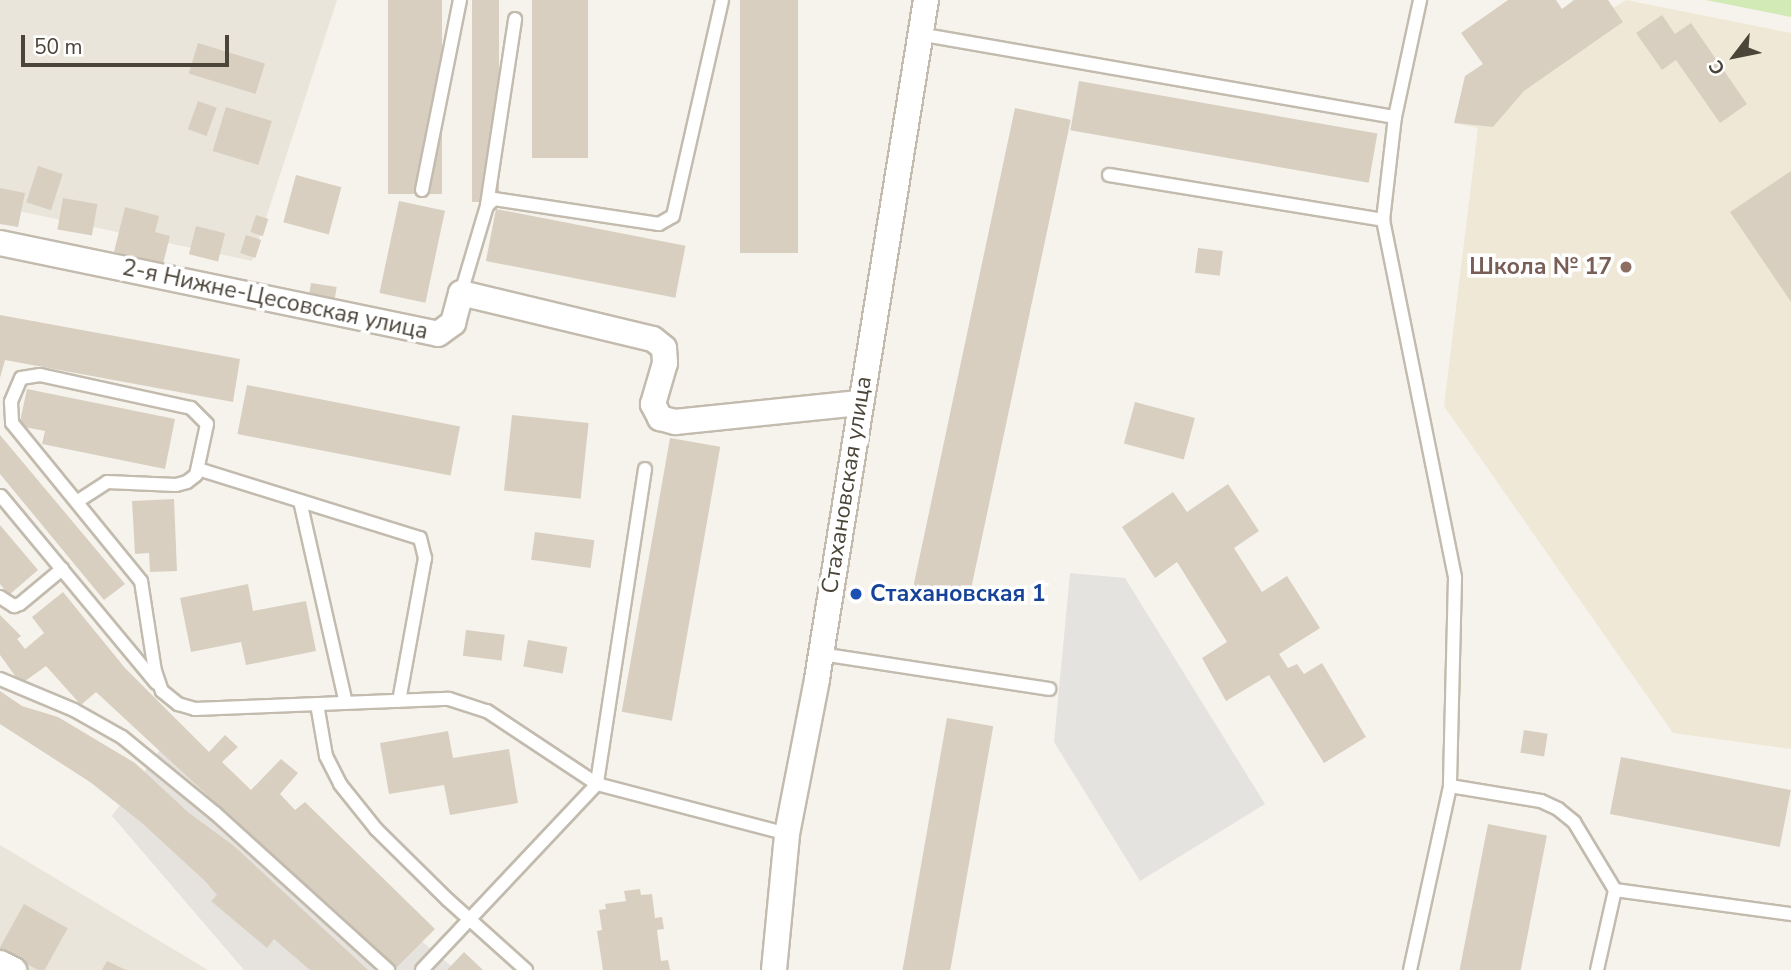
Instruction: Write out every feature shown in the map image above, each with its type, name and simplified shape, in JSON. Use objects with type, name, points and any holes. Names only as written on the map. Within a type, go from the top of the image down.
[{"type":"street","name":"Стахановская улица","points":[[774,970],[787,834],[821,654],[859,403],[926,0]]},
{"type":"street","name":"2-я Нижне-Цесовская улица","points":[[0,243],[438,334],[453,323],[461,293]]},
{"type":"street","points":[[461,293],[653,339],[664,348],[666,363],[653,404],[660,418],[675,422],[859,403]]},
{"type":"street","points":[[0,963],[14,970]]},
{"type":"lane","points":[[422,190],[460,0]]},
{"type":"lane","points":[[487,206],[502,197],[659,225],[667,222],[673,216],[722,0]]},
{"type":"lane","points":[[1410,970],[1450,786],[1455,578],[1383,220],[1395,117],[1420,0]]},
{"type":"lane","points":[[461,293],[487,206],[515,19]]},
{"type":"lane","points":[[919,34],[1395,117]]},
{"type":"lane","points":[[1109,175],[1383,220]]},
{"type":"lane","points":[[78,502],[107,482],[176,485],[196,475],[207,424],[191,408],[40,375],[21,377],[12,402],[12,423],[141,581],[162,691]]},
{"type":"lane","points":[[198,469],[412,535],[425,544],[399,701]]},
{"type":"lane","points":[[422,970],[468,918],[597,784],[645,469]]},
{"type":"lane","points":[[1,496],[162,691],[178,704],[195,709],[449,699],[471,704],[597,784],[787,834]]},
{"type":"lane","points":[[300,500],[346,703]]},
{"type":"lane","points":[[0,597],[14,606],[20,604],[62,569]]},
{"type":"lane","points":[[821,654],[1049,689]]},
{"type":"lane","points":[[0,679],[74,710],[122,737],[215,813],[388,970]]},
{"type":"lane","points":[[317,704],[326,756],[340,784],[376,829],[526,970]]},
{"type":"lane","points":[[1450,786],[1541,801],[1558,809],[1574,822],[1615,890],[1597,970]]},
{"type":"lane","points":[[1615,890],[1791,914]]},
{"type":"shaded area","points":[[0,0],[337,0],[252,261],[0,207]]},
{"type":"shaded area","name":"Школа № 17","points":[[1626,0],[1791,33],[1791,749],[1673,733],[1444,406],[1478,128],[1454,123],[1493,127],[1524,91],[1623,22],[1613,8]]},
{"type":"shaded area","points":[[1070,573],[1125,578],[1265,804],[1140,881],[1054,742]]},
{"type":"shaded area","points":[[173,732],[456,970],[244,970],[112,816]]},
{"type":"shaded area","points":[[0,845],[208,970],[0,970]]},
{"type":"green space","points":[[1706,0],[1791,0],[1791,17]]},
{"type":"building","points":[[388,0],[442,0],[442,194],[388,194]]},
{"type":"building","points":[[472,0],[499,0],[499,202],[472,202]]},
{"type":"building","points":[[532,0],[588,0],[588,158],[532,158]]},
{"type":"building","points":[[740,0],[798,0],[798,253],[740,253]]},
{"type":"building","points":[[1508,0],[1556,0],[1562,9],[1574,0],[1608,0],[1623,22],[1524,91],[1493,127],[1454,123],[1465,76],[1483,64],[1461,33]]},
{"type":"building","points":[[1662,15],[1675,34],[1691,23],[1747,104],[1720,123],[1676,60],[1662,70],[1636,33]]},
{"type":"building","points":[[198,43],[265,63],[256,94],[189,74]]},
{"type":"building","points":[[1079,81],[1377,134],[1369,183],[1070,130]]},
{"type":"building","points":[[198,101],[217,108],[207,136],[188,129]]},
{"type":"building","points":[[226,107],[272,121],[258,165],[213,151]]},
{"type":"building","points":[[1015,108],[1071,120],[968,604],[912,592]]},
{"type":"building","points":[[38,166],[63,174],[51,210],[26,202]]},
{"type":"building","points":[[1791,171],[1791,302],[1730,212]]},
{"type":"building","points":[[296,175],[341,187],[329,234],[283,222]]},
{"type":"building","points":[[0,188],[25,193],[18,227],[0,224]]},
{"type":"building","points":[[63,198],[97,204],[92,236],[57,230]]},
{"type":"building","points":[[399,201],[445,211],[425,303],[379,293]]},
{"type":"building","points":[[125,207],[159,216],[155,232],[170,236],[163,264],[114,252]]},
{"type":"building","points":[[496,209],[685,246],[675,298],[486,261]]},
{"type":"building","points":[[256,215],[268,219],[263,236],[250,232]]},
{"type":"building","points":[[196,226],[225,233],[218,261],[189,254]]},
{"type":"building","points":[[246,235],[261,240],[255,258],[240,253]]},
{"type":"building","points":[[1198,248],[1223,251],[1220,276],[1195,273]]},
{"type":"building","points":[[311,283],[337,287],[334,303],[308,299]]},
{"type":"building","points":[[0,315],[240,359],[233,402],[5,360],[0,378]]},
{"type":"building","points":[[247,385],[460,426],[450,475],[237,434]]},
{"type":"building","points":[[27,389],[175,419],[165,469],[42,444],[45,431],[19,426]]},
{"type":"building","points":[[1135,402],[1195,418],[1184,460],[1124,444]]},
{"type":"building","points":[[512,415],[589,423],[581,499],[504,491]]},
{"type":"building","points":[[0,435],[125,584],[104,600],[0,474]]},
{"type":"building","points":[[670,438],[720,447],[672,721],[622,712]]},
{"type":"building","points":[[1228,484],[1259,531],[1234,548],[1262,592],[1287,576],[1320,628],[1279,654],[1288,668],[1297,664],[1304,674],[1322,663],[1366,737],[1324,763],[1269,675],[1226,701],[1202,658],[1227,642],[1177,562],[1155,578],[1122,527],[1173,492],[1187,512]]},
{"type":"building","points":[[174,499],[177,571],[150,572],[149,553],[135,554],[132,501]]},
{"type":"building","points":[[0,525],[38,570],[9,595],[0,584]]},
{"type":"building","points":[[535,532],[594,540],[591,568],[531,560]]},
{"type":"building","points":[[248,584],[253,611],[306,601],[316,651],[246,665],[241,642],[191,652],[180,598]]},
{"type":"building","points":[[63,592],[125,668],[209,752],[225,735],[238,747],[222,762],[251,790],[281,759],[298,773],[280,794],[295,810],[305,802],[435,929],[395,969],[96,692],[81,705],[46,666],[21,684],[0,655],[0,615],[21,636],[17,639],[25,649],[44,633],[32,617]]},
{"type":"building","points":[[466,630],[505,635],[502,661],[463,656]]},
{"type":"building","points":[[528,640],[567,647],[563,674],[523,667]]},
{"type":"building","points":[[0,691],[22,706],[58,717],[135,763],[189,813],[234,846],[368,970],[310,970],[274,939],[267,948],[211,901],[217,895],[205,881],[142,823],[90,782],[0,724]]},
{"type":"building","points":[[947,718],[993,726],[950,970],[903,970]]},
{"type":"building","points":[[1524,730],[1548,734],[1544,756],[1520,753]]},
{"type":"building","points":[[448,731],[453,758],[509,749],[518,803],[450,815],[444,785],[389,794],[380,743]]},
{"type":"building","points":[[1621,757],[1791,790],[1780,847],[1610,814]]},
{"type":"building","points":[[1488,824],[1547,835],[1521,970],[1460,970]]},
{"type":"building","points":[[640,889],[641,895],[652,894],[655,918],[662,917],[664,929],[657,930],[661,961],[668,960],[670,970],[603,970],[597,931],[602,930],[599,910],[606,909],[605,904],[626,901],[624,891]]},
{"type":"building","points":[[24,904],[68,928],[45,970],[38,970],[0,949]]},
{"type":"building","points":[[464,952],[483,970],[447,970]]},
{"type":"building","points":[[107,961],[126,970],[102,970]]},
{"type":"place","name":"Школа № 17","points":[[1626,267]]},
{"type":"place","name":"Стахановская 1","points":[[856,594]]}]
